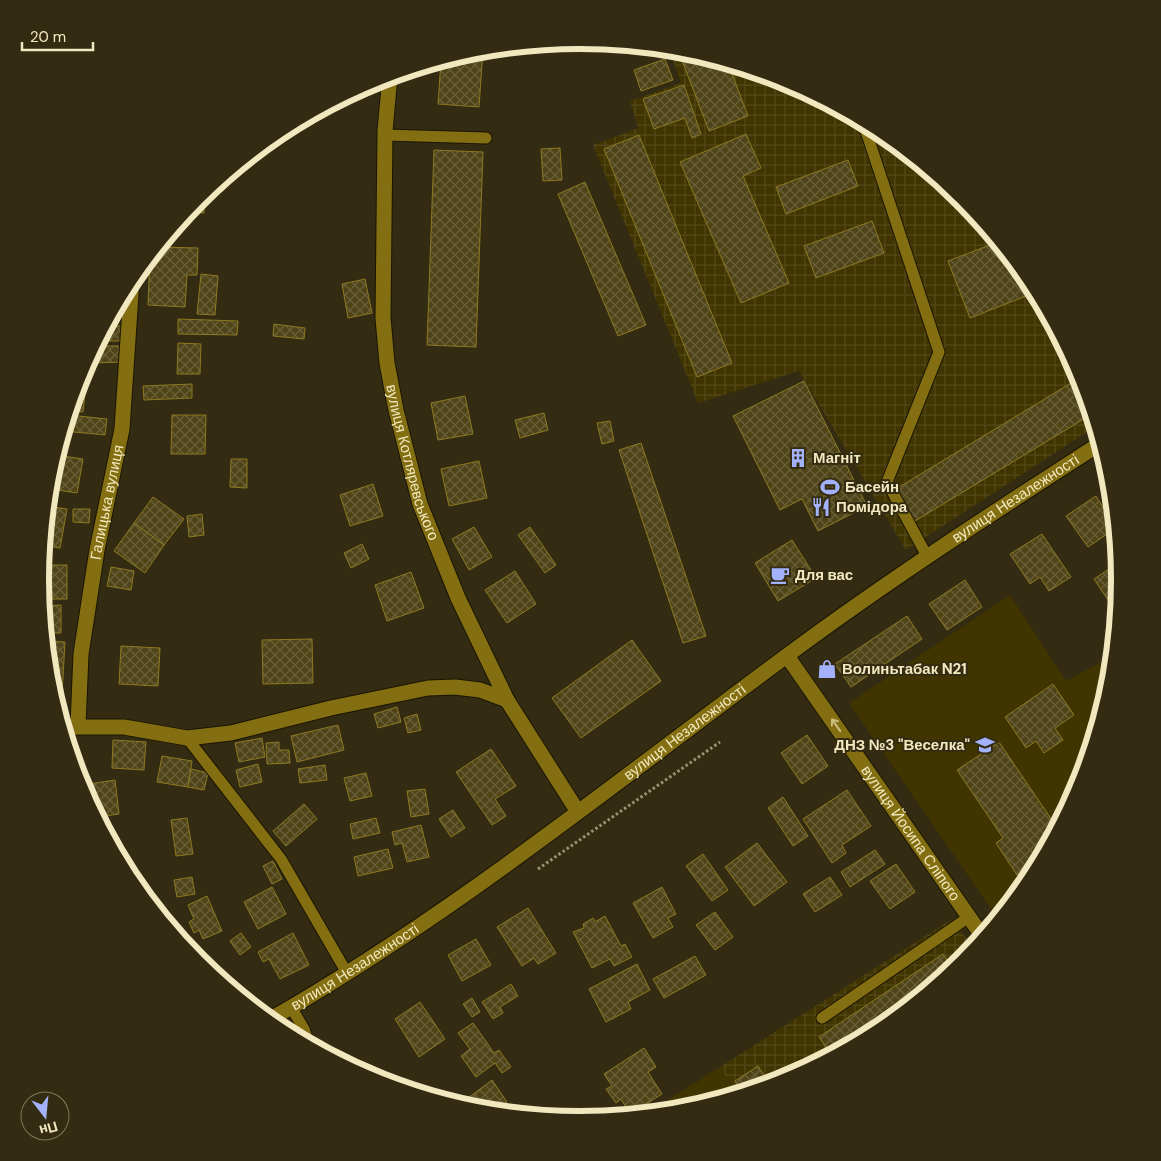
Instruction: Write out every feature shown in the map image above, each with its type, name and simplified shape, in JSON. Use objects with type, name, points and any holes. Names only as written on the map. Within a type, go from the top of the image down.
[{"type":"street","name":"вулиця Котляревського","points":[[389,85],[385,135],[383,318],[387,364],[396,410],[420,504],[438,551],[507,700],[578,812]]},
{"type":"street","name":"Галицька вулиця","points":[[78,725],[81,654],[97,550],[122,429],[131,297]]},
{"type":"street","name":"вулиця Незалежності","points":[[276,1016],[347,972],[578,812],[787,656],[927,556],[1095,447]]},
{"type":"street","name":"вулиця Йосипа Сліпого","points":[[787,656],[980,931]]},
{"type":"street","points":[[69,726],[124,727],[187,738],[231,732],[331,708],[428,688],[455,687],[480,690],[507,700]]},
{"type":"lane","points":[[866,132],[939,352],[887,482],[927,556]]},
{"type":"lane","points":[[385,135],[486,138]]},
{"type":"lane","points":[[187,738],[281,859],[347,972]]},
{"type":"lane","points":[[822,1018],[969,917]]},
{"type":"lane","points":[[291,1007],[306,1035]]},
{"type":"shaded area","points":[[672,57],[718,67],[784,89],[816,104],[876,138],[931,181],[957,204],[980,230],[1023,285],[1057,345],[1072,377],[1090,430],[906,550],[799,371],[698,403],[593,145],[638,128],[630,101],[681,83]]},
{"type":"shaded area","name":"ДНЗ №3 \"Веселка\"","points":[[1010,595],[1066,681],[1106,659],[1094,718],[1072,784],[1057,816],[1023,876],[994,914],[849,703]]},
{"type":"shaded area","points":[[952,919],[970,943],[931,980],[876,1023],[816,1057],[784,1072],[734,1089],[720,1067]]},
{"type":"shaded area","points":[[720,1067],[734,1089],[684,1102],[657,1107]]},
{"type":"building","points":[[482,58],[479,107],[438,104],[441,68]]},
{"type":"building","points":[[665,59],[673,80],[641,91],[634,70]]},
{"type":"building","points":[[681,59],[731,71],[748,116],[709,131]]},
{"type":"building","points":[[684,85],[701,134],[692,138],[685,118],[654,129],[643,99]]},
{"type":"building","points":[[746,134],[761,168],[743,176],[789,283],[741,303],[680,162]]},
{"type":"building","points":[[639,135],[732,363],[697,377],[604,149]]},
{"type":"building","points":[[560,148],[562,180],[543,181],[541,149]]},
{"type":"building","points":[[434,150],[483,152],[476,347],[427,345]]},
{"type":"building","points":[[848,160],[858,186],[786,214],[776,187]]},
{"type":"building","points":[[585,182],[646,325],[618,336],[558,194]]},
{"type":"building","points":[[204,204],[204,213],[196,213]]},
{"type":"building","points":[[872,221],[884,253],[816,278],[804,246]]},
{"type":"building","points":[[992,244],[1029,295],[970,318],[948,261]]},
{"type":"building","points":[[167,247],[198,248],[197,275],[187,275],[185,307],[148,305],[149,270]]},
{"type":"building","points":[[201,274],[218,276],[215,315],[197,314]]},
{"type":"building","points":[[365,279],[372,313],[348,318],[342,284]]},
{"type":"building","points":[[178,319],[238,321],[237,335],[178,334]]},
{"type":"building","points":[[274,324],[305,328],[304,339],[273,336]]},
{"type":"building","points":[[114,326],[122,326],[122,341],[106,341]]},
{"type":"building","points":[[178,343],[201,344],[200,374],[177,374]]},
{"type":"building","points":[[104,346],[121,346],[121,362],[96,363]]},
{"type":"building","name":"Магніт","points":[[804,381],[867,506],[818,531],[802,499],[780,510],[733,416]]},
{"type":"building","points":[[1074,381],[1086,417],[915,521],[896,489]]},
{"type":"building","points":[[192,384],[192,398],[144,400],[143,386]]},
{"type":"building","points":[[83,394],[85,394],[83,412],[77,412]]},
{"type":"building","points":[[465,396],[473,434],[438,440],[431,403]]},
{"type":"building","points":[[544,413],[548,430],[520,438],[515,420]]},
{"type":"building","points":[[172,415],[206,415],[205,454],[171,454]]},
{"type":"building","points":[[75,416],[107,419],[105,435],[70,432]]},
{"type":"building","points":[[610,421],[614,441],[602,444],[597,423]]},
{"type":"building","points":[[641,443],[706,636],[683,643],[619,450]]},
{"type":"building","points":[[64,456],[83,459],[77,493],[57,490]]},
{"type":"building","points":[[231,459],[247,459],[247,488],[230,487]]},
{"type":"building","points":[[479,461],[487,498],[449,506],[441,469]]},
{"type":"building","points":[[373,484],[383,516],[350,526],[340,495]]},
{"type":"building","points":[[1096,496],[1108,516],[1110,532],[1088,547],[1066,516]]},
{"type":"building","points":[[153,497],[184,519],[164,545],[134,523]]},
{"type":"building","points":[[54,507],[67,509],[60,548],[50,546]]},
{"type":"building","points":[[73,509],[90,509],[89,523],[73,522]]},
{"type":"building","points":[[202,514],[204,535],[189,537],[187,516]]},
{"type":"building","points":[[134,523],[164,545],[145,573],[114,551]]},
{"type":"building","points":[[474,527],[492,557],[469,570],[452,539]]},
{"type":"building","points":[[530,527],[556,565],[545,573],[518,535]]},
{"type":"building","points":[[1042,534],[1071,577],[1049,591],[1040,577],[1030,584],[1010,554]]},
{"type":"building","points":[[792,540],[816,578],[778,601],[755,563]]},
{"type":"building","points":[[362,544],[369,559],[351,568],[344,553]]},
{"type":"building","points":[[49,565],[67,565],[67,599],[50,599]]},
{"type":"building","points":[[111,567],[134,571],[131,590],[107,586]]},
{"type":"building","points":[[1109,569],[1112,573],[1111,605],[1094,579]]},
{"type":"building","points":[[515,571],[536,604],[507,623],[485,590]]},
{"type":"building","points":[[411,572],[424,608],[387,621],[375,585]]},
{"type":"building","points":[[965,580],[982,607],[947,630],[929,604]]},
{"type":"building","points":[[61,605],[61,633],[52,633],[50,606]]},
{"type":"building","points":[[907,616],[922,639],[851,687],[835,664]]},
{"type":"building","points":[[312,639],[313,683],[263,684],[262,640]]},
{"type":"building","points":[[632,640],[661,681],[581,738],[552,698]]},
{"type":"building","points":[[52,641],[65,642],[62,694],[59,684]]},
{"type":"building","points":[[121,646],[160,648],[158,686],[119,684]]},
{"type":"building","points":[[1053,684],[1074,715],[1055,728],[1063,740],[1044,753],[1036,741],[1026,748],[1005,717]]},
{"type":"building","points":[[397,707],[401,722],[378,728],[374,714]]},
{"type":"building","points":[[417,714],[421,730],[408,733],[404,718]]},
{"type":"building","points":[[338,725],[344,750],[297,762],[291,736]]},
{"type":"building","points":[[807,735],[828,766],[802,784],[781,753]]},
{"type":"building","points":[[262,738],[265,757],[239,762],[235,743]]},
{"type":"building","points":[[113,740],[146,742],[144,770],[112,768]]},
{"type":"building","points":[[279,742],[279,750],[289,750],[290,763],[267,764],[266,743]]},
{"type":"building","points":[[999,742],[1054,822],[1025,872],[1024,870],[1017,875],[996,843],[1003,838],[957,770]]},
{"type":"building","points":[[491,749],[516,786],[495,799],[506,816],[492,825],[456,772]]},
{"type":"building","points":[[162,756],[192,761],[188,787],[157,782]]},
{"type":"building","points":[[258,764],[262,782],[240,787],[236,770]]},
{"type":"building","points":[[325,765],[327,780],[300,783],[298,769]]},
{"type":"building","points":[[191,769],[208,773],[204,790],[188,787]]},
{"type":"building","points":[[366,773],[372,796],[350,801],[344,778]]},
{"type":"building","points":[[115,780],[119,814],[104,816],[89,784]]},
{"type":"building","points":[[425,789],[429,814],[411,817],[407,791]]},
{"type":"building","points":[[847,790],[871,826],[842,845],[846,853],[832,863],[803,819]]},
{"type":"building","points":[[783,797],[808,836],[793,846],[768,808]]},
{"type":"building","points":[[304,804],[317,819],[286,846],[273,831]]},
{"type":"building","points":[[453,810],[465,828],[451,837],[439,819]]},
{"type":"building","points":[[187,818],[193,854],[176,856],[171,820]]},
{"type":"building","points":[[376,818],[380,833],[353,839],[350,824]]},
{"type":"building","points":[[421,825],[429,857],[407,862],[402,843],[395,845],[392,832]]},
{"type":"building","points":[[757,843],[787,882],[754,906],[725,867]]},
{"type":"building","points":[[388,849],[393,868],[358,876],[354,857]]},
{"type":"building","points":[[875,850],[885,864],[850,887],[841,872]]},
{"type":"building","points":[[703,854],[728,890],[712,901],[686,866]]},
{"type":"building","points":[[273,861],[282,879],[272,884],[263,866]]},
{"type":"building","points":[[896,864],[915,892],[890,909],[870,881]]},
{"type":"building","points":[[192,877],[195,894],[177,897],[174,880]]},
{"type":"building","points":[[830,877],[842,895],[815,912],[803,894]]},
{"type":"building","points":[[272,887],[286,914],[258,929],[244,902]]},
{"type":"building","points":[[662,887],[676,914],[668,918],[673,927],[653,938],[633,903]]},
{"type":"building","points":[[207,896],[222,931],[203,939],[199,930],[194,933],[189,922],[194,919],[188,905]]},
{"type":"building","points":[[528,908],[556,953],[538,964],[534,958],[522,966],[497,927]]},
{"type":"building","points":[[715,912],[733,937],[715,950],[696,925]]},
{"type":"building","points":[[605,916],[621,946],[625,944],[632,957],[614,966],[610,959],[592,968],[573,932],[584,928],[583,924],[593,918],[595,922]]},
{"type":"building","points":[[241,933],[251,947],[240,955],[230,941]]},
{"type":"building","points":[[293,933],[309,965],[280,979],[269,959],[263,962],[258,952]]},
{"type":"building","points":[[476,939],[491,965],[462,981],[448,955]]},
{"type":"building","points":[[967,945],[958,956],[956,952]]},
{"type":"building","points":[[943,954],[950,964],[876,1023],[846,1041],[828,1050],[819,1037]]},
{"type":"building","points":[[695,956],[706,975],[664,998],[653,979]]},
{"type":"building","points":[[637,964],[650,990],[628,1002],[631,1009],[606,1022],[589,989]]},
{"type":"building","points":[[511,984],[518,996],[500,1007],[503,1013],[493,1019],[482,1002]]},
{"type":"building","points":[[472,998],[480,1012],[472,1017],[463,1004]]},
{"type":"building","points":[[420,1002],[445,1039],[419,1057],[395,1019]]},
{"type":"building","points":[[473,1023],[494,1053],[499,1050],[511,1067],[502,1073],[495,1063],[476,1077],[461,1056],[470,1049],[458,1033]]},
{"type":"building","points":[[644,1048],[656,1067],[648,1072],[662,1094],[638,1109],[628,1110],[621,1099],[616,1103],[606,1089],[612,1086],[604,1074]]},
{"type":"building","points":[[758,1066],[766,1079],[739,1088],[735,1081]]},
{"type":"building","points":[[492,1080],[507,1102],[501,1106],[470,1100],[468,1098]]},
{"type":"place","name":"Магніт","points":[[798,458]]},
{"type":"place","name":"Басейн","points":[[830,487]]},
{"type":"place","name":"Помідора","points":[[821,507]]},
{"type":"place","name":"Для вас","points":[[780,575]]},
{"type":"place","name":"Волиньтабак N21","points":[[827,669]]},
{"type":"place","name":"ДНЗ №3 \"Веселка\"","points":[[985,745]]}]
